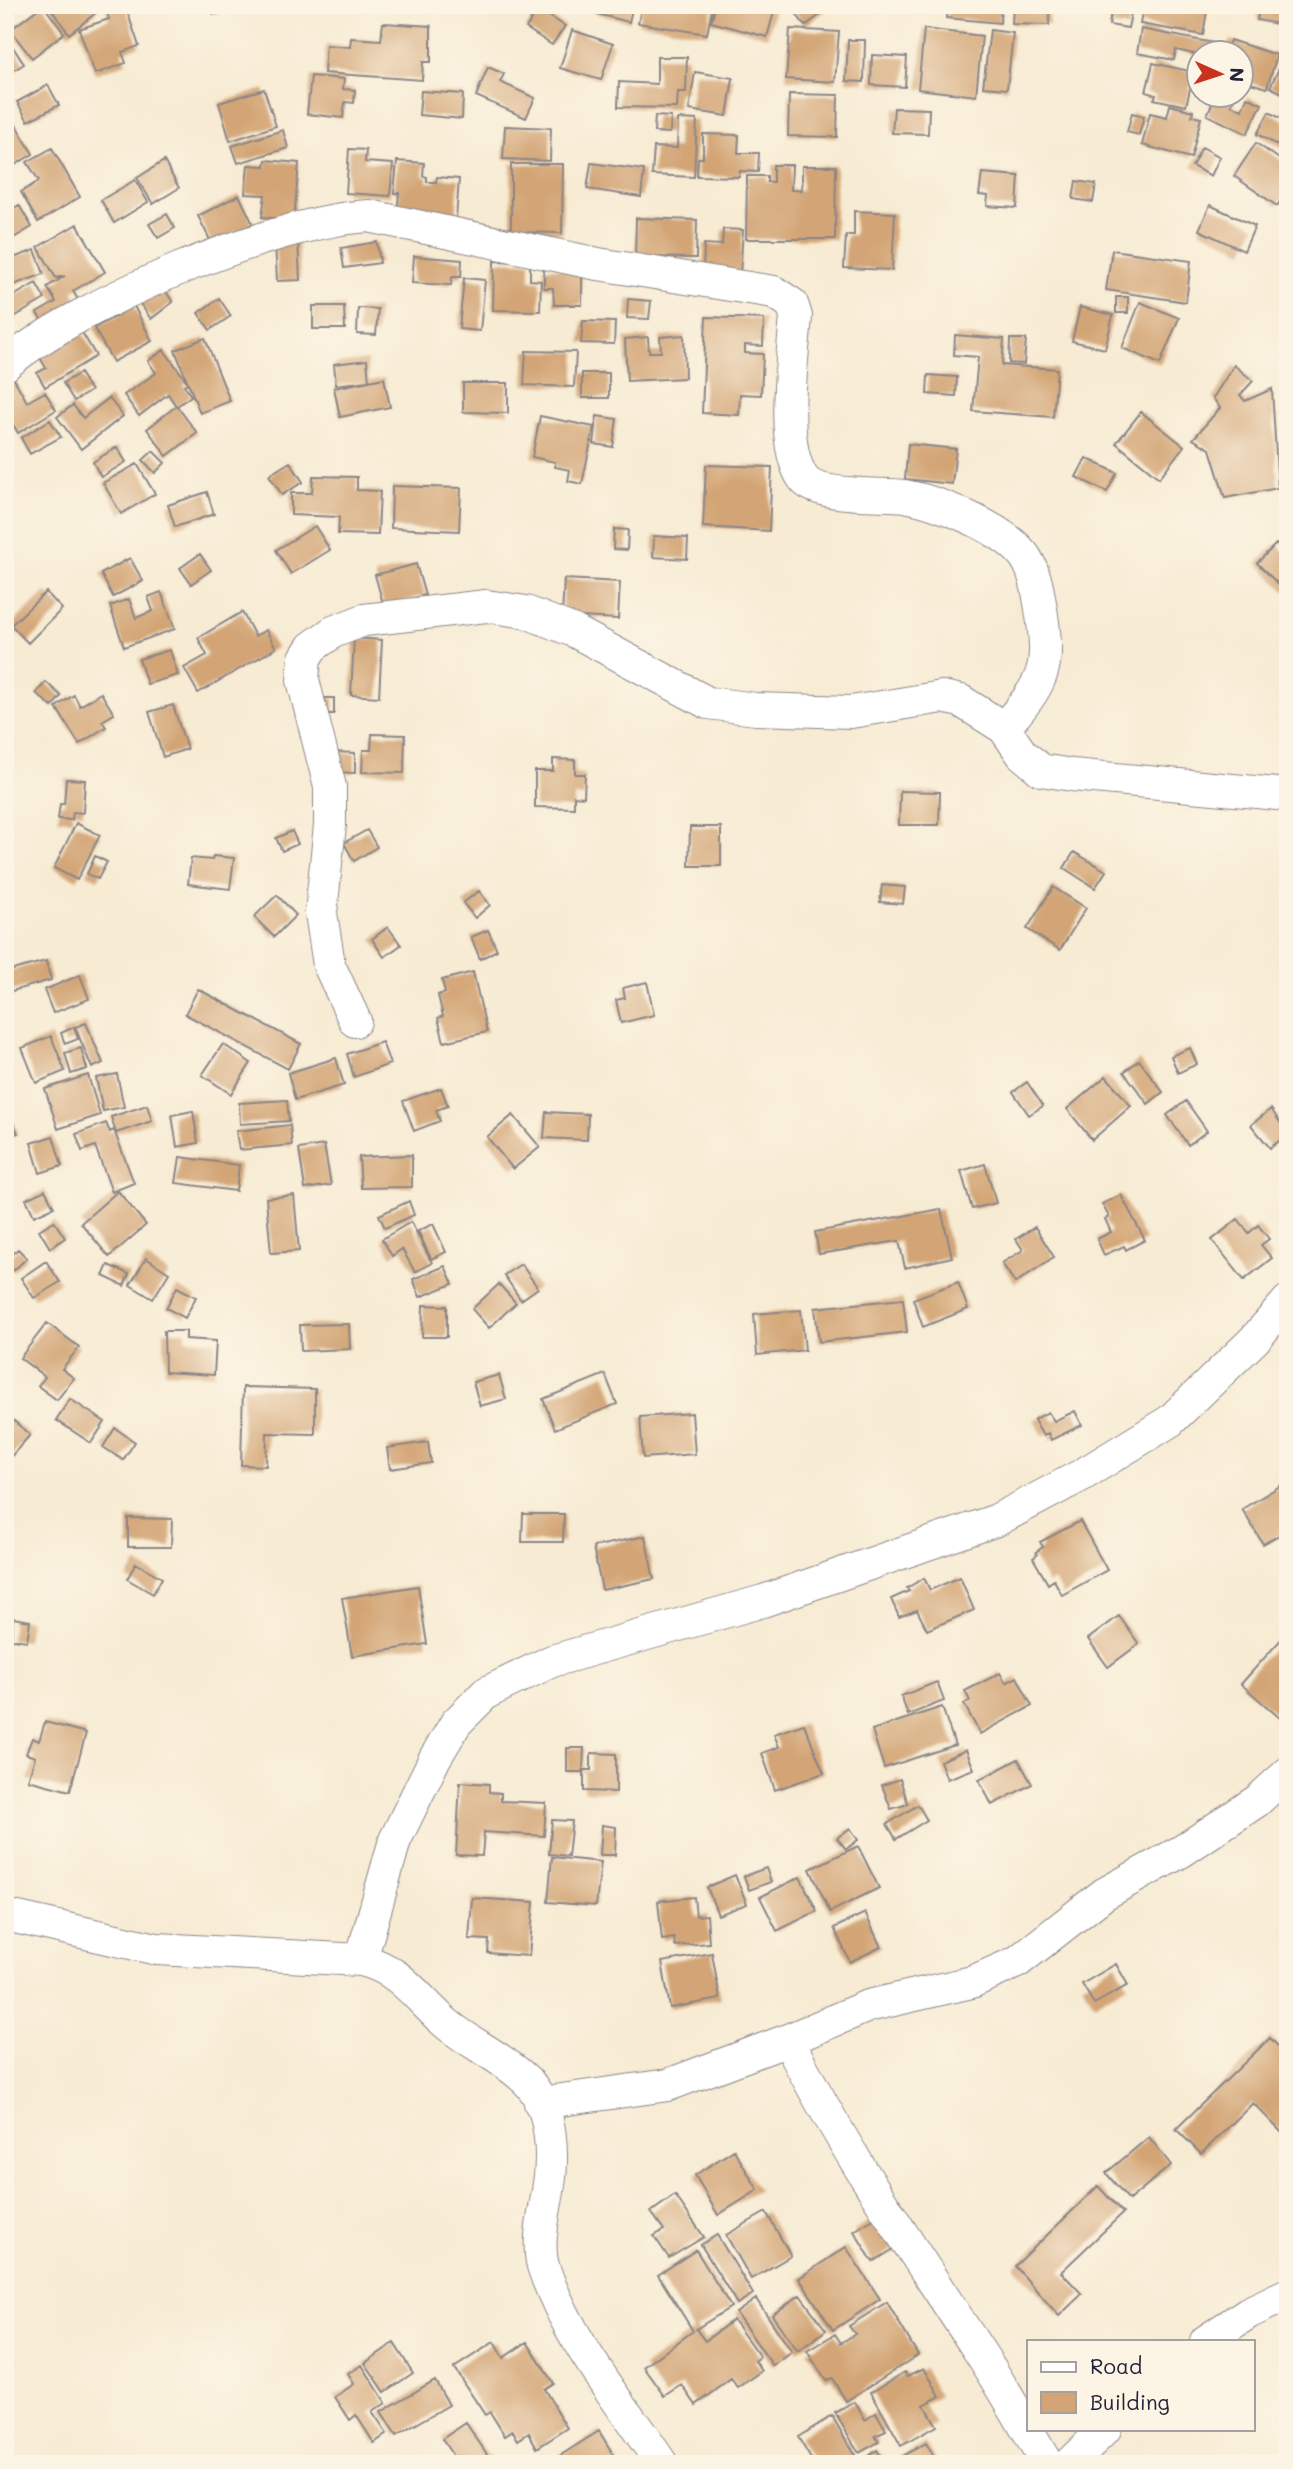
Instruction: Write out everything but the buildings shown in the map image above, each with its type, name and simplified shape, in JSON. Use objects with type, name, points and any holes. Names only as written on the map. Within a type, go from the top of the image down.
[{"type":"street","points":[[5,365],[74,322],[152,282],[259,241],[342,218],[369,216],[597,264],[774,292],[792,304],[796,316],[790,430],[793,460],[804,481],[820,489],[906,496],[939,506],[1008,539],[1025,556],[1038,586],[1047,646],[1044,673],[1032,695],[1004,728]]},
{"type":"street","points":[[355,1021],[329,965],[321,914],[330,825],[330,788],[319,735],[303,680],[305,658],[312,648],[332,632],[365,620],[486,606],[526,612],[574,631],[708,703],[756,709],[851,712],[942,697],[961,701],[1004,728],[1021,754],[1041,770],[1288,795]]},
{"type":"street","points":[[361,1960],[395,1840],[435,1758],[456,1723],[486,1693],[552,1661],[763,1601],[997,1520],[1082,1475],[1170,1421],[1254,1340],[1288,1301]]},
{"type":"street","points":[[540,2103],[668,2085],[788,2040],[868,2006],[972,1982],[1017,1962],[1104,1894],[1182,1851],[1257,1801],[1288,1773]]},
{"type":"street","points":[[5,1915],[157,1949],[361,1960],[382,1965],[401,1977],[430,2010],[467,2040],[528,2082],[548,2120],[550,2141],[549,2184],[542,2226],[543,2266],[559,2307],[586,2352],[662,2464]]},
{"type":"street","points":[[788,2040],[821,2106],[894,2224],[977,2347],[1047,2464]]},
{"type":"street","points":[[1208,2340],[1248,2313],[1288,2294]]},
{"type":"street","points":[[1069,2464],[1104,2430]]}]
